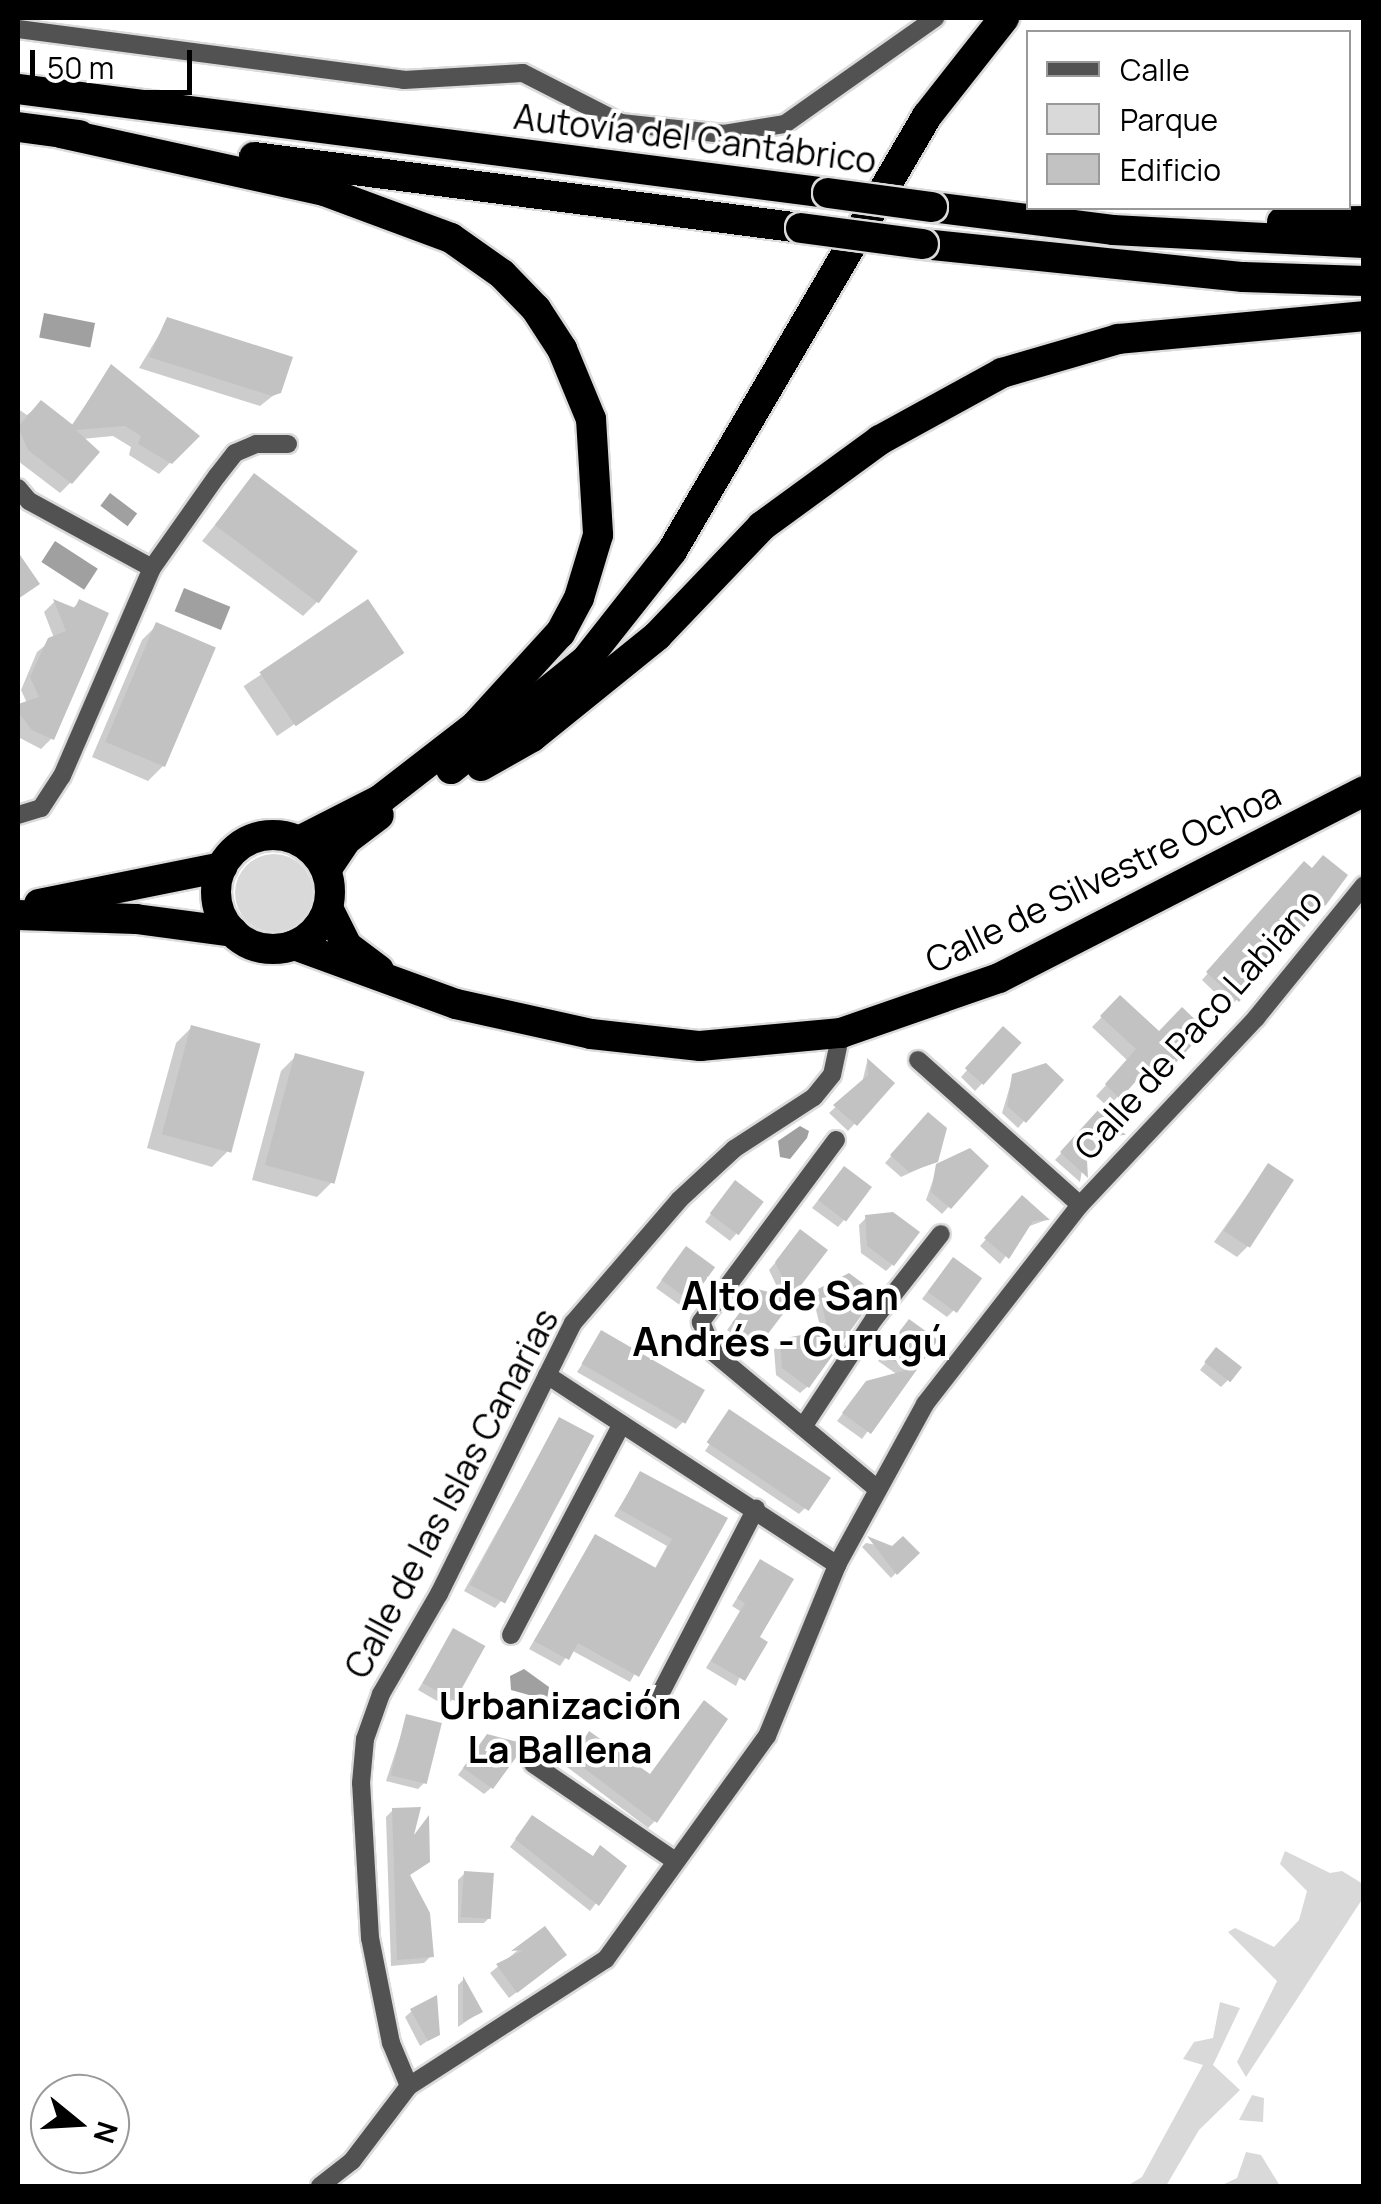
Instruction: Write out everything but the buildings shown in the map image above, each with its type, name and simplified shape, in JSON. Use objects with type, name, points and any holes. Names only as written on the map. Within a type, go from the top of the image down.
[{"type":"highway","points":[[326,870],[366,822],[426,786],[586,660],[672,550],[927,116],[1004,18]]},
{"type":"highway","name":"Autovía del Cantábrico","points":[[18,89],[1113,230],[1364,244]]},
{"type":"highway","points":[[18,127],[923,244],[1207,274],[1364,281]]},
{"type":"highway","points":[[62,132],[324,191],[418,222],[475,253],[520,291],[578,382],[591,419],[600,510],[579,598],[538,662],[475,726],[380,799]]},
{"type":"highway","points":[[1113,230],[1364,221]]},
{"type":"highway","points":[[426,786],[532,737],[657,636],[762,526],[880,440],[1002,373],[1118,338],[1364,316]]},
{"type":"highway","points":[[232,932],[217,901],[222,867],[232,852],[264,836],[299,841],[502,729]]},
{"type":"highway","name":"Calle de Silvestre Ochoa","points":[[294,945],[402,987],[512,1018],[654,1042],[755,1045],[841,1033],[999,978],[1364,791]]},
{"type":"highway","points":[[299,841],[326,870],[328,908],[348,946],[402,987]]},
{"type":"highway","points":[[18,912],[222,867]]},
{"type":"highway","points":[[18,912],[136,919],[232,932],[261,948],[294,945],[309,936],[328,908]]},
{"type":"street","points":[[18,28],[404,80],[523,74],[621,123],[724,134],[785,124],[934,18]]},
{"type":"street","points":[[18,815],[41,808],[62,776],[152,568],[235,453],[256,444],[288,444]]},
{"type":"street","points":[[21,500],[152,568]]},
{"type":"street","name":"Calle de Paco Labiano","points":[[320,2186],[352,2160],[409,2086],[606,1959],[766,1736],[836,1566],[875,1487],[924,1404],[1080,1205],[1256,1018],[1364,885]]},
{"type":"street","name":"Calle de las Islas Canarias","points":[[409,2086],[391,2044],[370,1938],[361,1783],[365,1739],[381,1694],[440,1594],[573,1323],[679,1200],[734,1149],[814,1097],[832,1075],[841,1033]]},
{"type":"street","name":"Calle de Paco Labiano","points":[[918,1060],[1080,1205]]},
{"type":"street","points":[[836,1140],[701,1322],[714,1353],[875,1487]]},
{"type":"street","points":[[803,1427],[874,1318],[940,1234]]},
{"type":"street","points":[[546,1375],[756,1508],[836,1566]]},
{"type":"street","points":[[511,1636],[622,1424]]},
{"type":"street","points":[[654,1704],[756,1508]]},
{"type":"street","points":[[533,1764],[675,1860]]},
{"type":"green space","points":[[274,854],[289,857],[301,866],[310,878],[310,908],[301,920],[289,929],[274,932],[259,929],[247,920],[238,908],[235,893],[238,878],[247,866],[259,857]]},
{"type":"green space","points":[[1285,1851],[1330,1873],[1342,1871],[1363,1884],[1363,1898],[1246,2077],[1237,2062],[1277,1981],[1228,1932],[1235,1928],[1274,1947],[1299,1920],[1307,1891],[1280,1864]]},
{"type":"green space","points":[[1220,2002],[1240,2008],[1213,2065],[1240,2090],[1199,2130],[1166,2186],[1127,2186],[1142,2177],[1203,2065],[1183,2059],[1194,2042],[1213,2038]]},
{"type":"green space","points":[[1252,2095],[1264,2098],[1263,2122],[1239,2120]]},
{"type":"green space","points":[[1246,2152],[1261,2155],[1280,2186],[1220,2186],[1237,2178]]},
{"type":"shaded area","points":[[44,313],[95,323],[90,347],[39,338]]},
{"type":"shaded area","points":[[110,493],[137,513],[128,526],[100,506]]},
{"type":"shaded area","points":[[55,541],[98,569],[84,590],[41,562]]},
{"type":"shaded area","points":[[184,588],[230,607],[221,630],[175,611]]},
{"type":"shaded area","points":[[800,1126],[809,1131],[807,1138],[790,1159],[780,1157],[778,1141]]},
{"type":"shaded area","points":[[524,1669],[549,1687],[547,1700],[511,1690],[510,1676]]},
{"type":"district","name":"Alto de San Andrés - Gurugú","points":[[790,1318]]},
{"type":"district","name":"Urbanización La Ballena","points":[[560,1727]]}]
